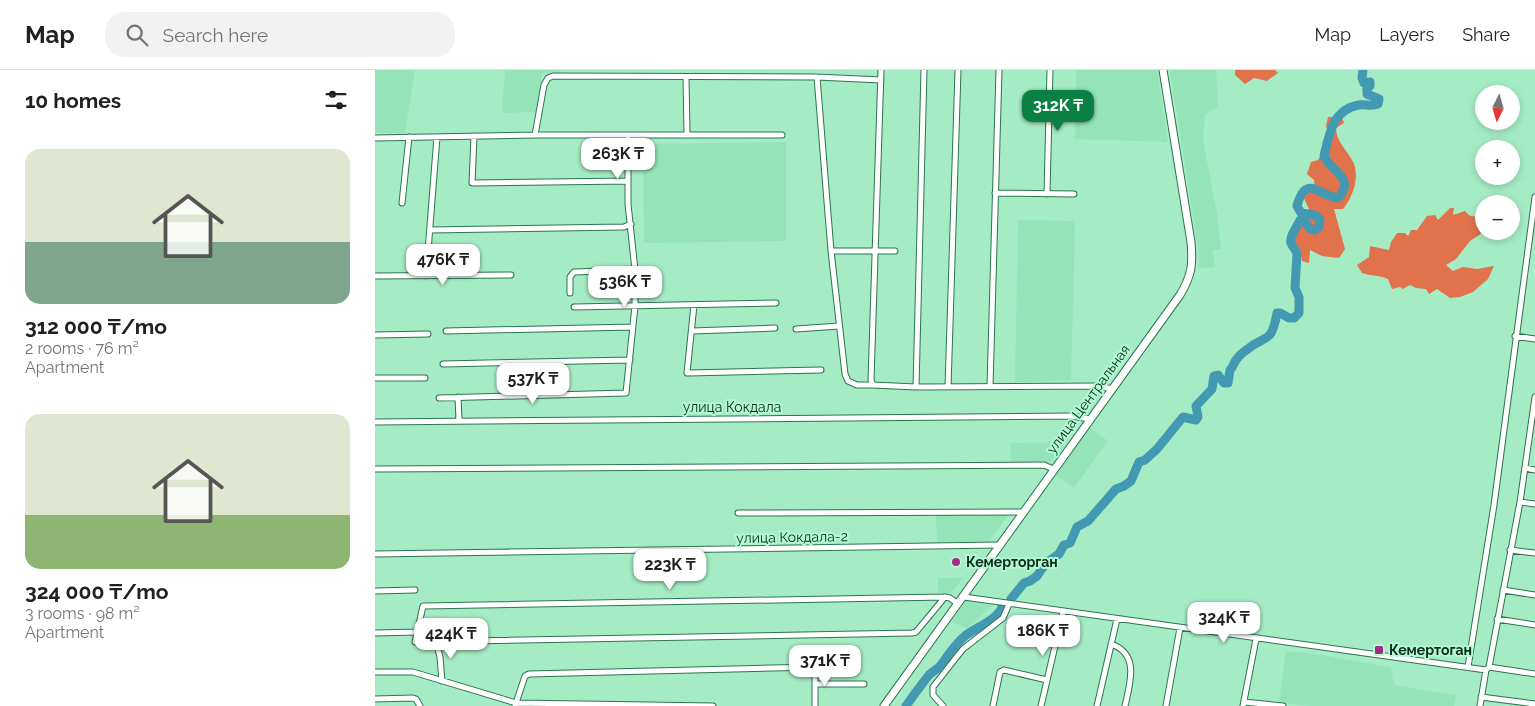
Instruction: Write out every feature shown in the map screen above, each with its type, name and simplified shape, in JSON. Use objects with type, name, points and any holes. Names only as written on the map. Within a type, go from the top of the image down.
[{"type":"main road","name":"улица Центральная","points":[[884,706],[964,597],[1022,512],[1189,280],[1192,266],[1190,234],[1163,70]]},
{"type":"street","points":[[813,70],[839,326],[845,374],[848,381],[857,385],[915,387],[1101,386],[1111,389]]},
{"type":"street","points":[[873,385],[871,380],[881,70]]},
{"type":"street","points":[[915,387],[924,70]]},
{"type":"street","points":[[948,387],[958,70]]},
{"type":"street","points":[[990,386],[999,70]]},
{"type":"street","points":[[1047,194],[1050,70]]},
{"type":"street","points":[[535,136],[544,85],[548,78],[553,76],[815,77],[881,80]]},
{"type":"street","points":[[686,77],[687,135]]},
{"type":"street","points":[[439,398],[625,393],[635,306],[635,270],[628,204],[628,135]]},
{"type":"street","points":[[375,138],[628,135],[782,136]]},
{"type":"street","points":[[474,136],[471,183],[628,181]]},
{"type":"street","points":[[426,276],[437,137]]},
{"type":"street","points":[[402,203],[409,138]]},
{"type":"street","points":[[995,193],[1074,194]]},
{"type":"street","points":[[1468,668],[1495,505],[1515,336],[1535,197]]},
{"type":"street","points":[[430,230],[624,227],[631,224]]},
{"type":"street","points":[[831,251],[895,251]]},
{"type":"street","points":[[570,293],[570,277],[574,272],[635,270]]},
{"type":"street","points":[[375,276],[511,275]]},
{"type":"street","points":[[574,307],[776,302]]},
{"type":"street","points":[[694,305],[687,373],[821,370]]},
{"type":"street","points":[[796,329],[839,326]]},
{"type":"street","points":[[445,331],[632,327]]},
{"type":"street","points":[[691,331],[775,328]]},
{"type":"street","points":[[375,335],[428,334]]},
{"type":"street","points":[[1515,336],[1535,339]]},
{"type":"street","points":[[443,364],[630,360]]},
{"type":"street","points":[[375,378],[425,378]]},
{"type":"street","points":[[1480,706],[1521,502],[1525,468],[1533,434],[1535,396]]},
{"type":"street","points":[[458,397],[459,421]]},
{"type":"street","name":"улица Кокдала","points":[[375,422],[1062,416],[1089,419]]},
{"type":"street","points":[[375,469],[1044,465],[1053,469]]},
{"type":"street","points":[[1525,468],[1535,470]]},
{"type":"street","points":[[1521,502],[1535,504]]},
{"type":"street","points":[[738,512],[1022,512]]},
{"type":"street","name":"улица Кокдала-2","points":[[375,554],[999,545]]},
{"type":"street","points":[[1511,550],[1535,553]]},
{"type":"street","points":[[375,591],[415,590]]},
{"type":"street","points":[[1503,590],[1535,595]]},
{"type":"street","points":[[945,596],[912,634],[415,642],[423,606],[945,596],[958,604]]},
{"type":"street","points":[[964,597],[1468,668],[1535,674]]},
{"type":"street","points":[[943,706],[933,695],[933,686],[963,649],[1003,618],[1009,604]]},
{"type":"street","points":[[1041,706],[1063,612]]},
{"type":"street","points":[[1097,706],[1117,619]]},
{"type":"street","points":[[1497,620],[1535,625]]},
{"type":"street","points":[[1166,706],[1180,628]]},
{"type":"street","points":[[375,633],[418,632]]},
{"type":"street","points":[[1256,639],[1243,704],[1283,706]]},
{"type":"street","points":[[437,642],[442,681]]},
{"type":"street","points":[[1111,644],[1119,647],[1125,653],[1131,666],[1132,674],[1125,706]]},
{"type":"street","points":[[516,705],[525,676],[529,674],[815,667],[815,706]]},
{"type":"street","points":[[993,706],[1000,672],[1004,670],[1047,680]]},
{"type":"street","points":[[375,672],[413,672],[516,705],[713,706]]},
{"type":"street","points":[[815,684],[864,684]]},
{"type":"street","points":[[1481,696],[1535,704]]},
{"type":"street","points":[[375,698],[413,698],[416,699],[420,706]]},
{"type":"shaded area","points":[[375,70],[415,70],[405,133],[375,133]]},
{"type":"shaded area","points":[[505,70],[559,70],[559,72],[542,73],[536,112],[502,113]]},
{"type":"shaded area","points":[[1076,70],[1157,70],[1168,142],[1075,139]]},
{"type":"shaded area","points":[[1170,70],[1216,70],[1218,107],[1205,116],[1203,140],[1217,214],[1221,249],[1213,250],[1215,267],[1199,268],[1199,254]]},
{"type":"shaded area","points":[[1235,70],[1275,70],[1278,73],[1267,81],[1254,78],[1245,84],[1235,75]]},
{"type":"shaded area","points":[[1328,117],[1342,117],[1344,123],[1336,128],[1336,133],[1355,166],[1356,179],[1353,192],[1347,204],[1343,209],[1334,209],[1345,249],[1339,258],[1322,256],[1310,250],[1309,263],[1302,261],[1300,249],[1294,241],[1296,229],[1309,209],[1302,194],[1315,190],[1314,180],[1307,174],[1311,162],[1318,160],[1322,153],[1328,131],[1326,126]]},
{"type":"shaded area","points":[[786,142],[786,241],[644,243],[643,144]]},
{"type":"shaded area","points":[[1450,208],[1454,208],[1453,215],[1465,211],[1470,216],[1475,216],[1475,238],[1470,241],[1456,259],[1446,265],[1453,271],[1463,267],[1477,269],[1494,266],[1488,279],[1473,292],[1460,297],[1450,298],[1437,289],[1429,294],[1426,289],[1410,285],[1403,289],[1400,287],[1392,289],[1388,279],[1362,273],[1357,265],[1369,257],[1370,246],[1389,250],[1391,242],[1397,233],[1405,233],[1408,236],[1411,230],[1417,230],[1427,216],[1435,215],[1438,220]]},
{"type":"shaded area","points":[[1018,220],[1075,221],[1071,380],[1015,382]]},
{"type":"shaded area","points":[[1089,427],[1108,441],[1074,488],[1055,475]]},
{"type":"shaded area","points":[[1059,442],[1063,445],[1050,462],[1011,462],[1010,443]]},
{"type":"shaded area","points":[[936,515],[1008,515],[989,542],[937,542]]},
{"type":"shaded area","points":[[938,578],[963,578],[951,593],[938,593]]},
{"type":"shaded area","points":[[966,600],[993,605],[967,628],[951,622]]},
{"type":"shaded area","points":[[1286,651],[1391,667],[1394,685],[1456,695],[1454,706],[1311,706],[1279,703]]},
{"type":"waterway","points":[[1011,599],[1024,583],[1037,576],[1046,563],[1059,554],[1064,545],[1070,543],[1077,527],[1088,521],[1116,489],[1131,481],[1139,462],[1145,460],[1157,449],[1183,417],[1196,420],[1198,417],[1196,406],[1212,389],[1214,376],[1218,375],[1224,383],[1228,383],[1230,370],[1241,354],[1270,335],[1277,313],[1289,318],[1294,318],[1299,313],[1299,297],[1295,288],[1297,254],[1291,243],[1291,237],[1300,220],[1303,219],[1310,229],[1315,230],[1319,227],[1320,220],[1315,215],[1301,213],[1297,206],[1301,196],[1309,188],[1338,198],[1343,191],[1345,185],[1343,180],[1324,156],[1330,131],[1343,112],[1350,107],[1378,104],[1379,99],[1367,94],[1370,82],[1364,83],[1362,78],[1363,70]]},
{"type":"waterway","points":[[906,706],[929,675],[940,666],[952,649],[966,635],[996,616],[1002,607]]},
{"type":"place","name":"Кемерторган","points":[[956,562]]},
{"type":"place","name":"Кемертоган","points":[[1379,650]]}]
